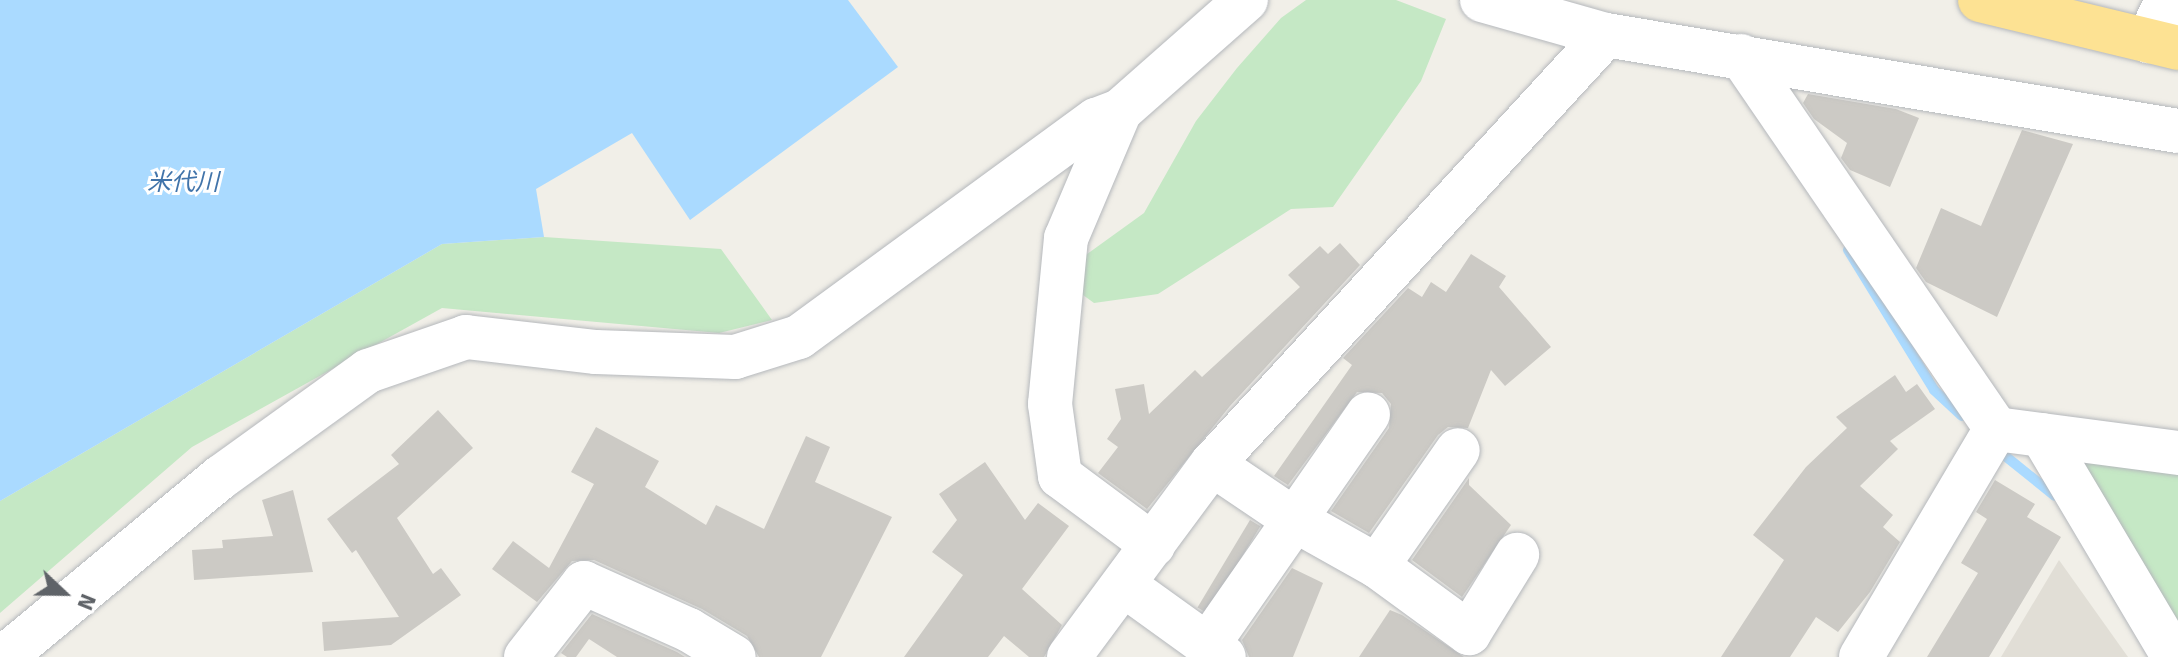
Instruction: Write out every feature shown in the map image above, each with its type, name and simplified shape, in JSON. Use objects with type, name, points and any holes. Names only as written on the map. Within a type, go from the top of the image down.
[{"type":"highway","points":[[1980,0],[2163,45]]},
{"type":"street","points":[[4,657],[221,477],[368,371],[466,337],[596,352],[735,357],[799,337],[1096,120],[1120,111],[1246,0]]},
{"type":"street","points":[[1482,0],[1606,35],[2178,131]]},
{"type":"street","points":[[2163,45],[2167,0]]},
{"type":"street","points":[[1069,657],[1212,464],[1606,35]]},
{"type":"street","points":[[1741,56],[1996,429],[2178,453]]},
{"type":"street","points":[[1120,111],[1066,238],[1050,404],[1060,476],[1153,545]]},
{"type":"street","points":[[1124,585],[1216,651],[1295,520],[1368,414]]},
{"type":"street","points":[[1861,657],[1996,429]]},
{"type":"street","points":[[2042,435],[2174,657]]},
{"type":"street","points":[[1377,566],[1458,450]]},
{"type":"street","points":[[1212,464],[1295,520],[1377,566],[1473,645],[1517,555]]},
{"type":"street","points":[[526,657],[584,583],[689,630],[734,657]]},
{"type":"shaded area","points":[[2059,560],[2128,657],[2001,657]]},
{"type":"green space","points":[[1306,0],[1396,0],[1446,19],[1421,81],[1333,207],[1291,209],[1158,294],[1094,303],[1072,287],[1083,257],[1144,213],[1196,121],[1237,68],[1281,18]]},
{"type":"green space","points":[[544,237],[721,249],[772,320],[719,333],[442,308],[192,447],[0,613],[0,501],[442,244]]},
{"type":"green space","points":[[2085,454],[2178,468],[2178,654],[2073,470]]},
{"type":"water","name":"米代川","points":[[0,0],[848,0],[898,67],[690,220],[632,133],[536,189],[544,237],[442,244],[0,501]]},
{"type":"building","points":[[1808,94],[1896,109],[1919,118],[1890,187],[1850,170],[1841,158],[1847,143],[1814,119],[1803,103]]},
{"type":"building","points":[[2022,130],[2073,144],[1997,317],[1926,282],[1916,268],[1941,208],[1981,226]]},
{"type":"building","points":[[1340,243],[1360,265],[1230,406],[1147,509],[1098,473],[1118,447],[1107,439],[1121,419],[1115,389],[1144,384],[1149,414],[1195,370],[1202,377],[1300,287],[1288,275],[1320,246],[1328,254]]},
{"type":"building","points":[[1471,254],[1506,276],[1499,287],[1551,347],[1505,386],[1491,370],[1468,428],[1448,427],[1438,435],[1369,533],[1331,511],[1389,428],[1391,404],[1382,393],[1357,392],[1288,485],[1274,476],[1352,365],[1343,358],[1408,288],[1422,297],[1431,282],[1446,292]]},
{"type":"building","points":[[1895,375],[1906,392],[1917,384],[1935,409],[1890,441],[1898,449],[1860,486],[1893,515],[1883,527],[1900,542],[1870,592],[1838,632],[1816,617],[1790,657],[1721,657],[1784,560],[1753,535],[1806,467],[1847,428],[1836,417]]},
{"type":"building","points":[[438,410],[473,448],[397,518],[433,574],[441,568],[461,595],[391,645],[324,651],[322,622],[399,617],[356,550],[352,553],[327,519],[399,464],[391,455]]},
{"type":"building","points":[[596,427],[659,461],[645,487],[706,525],[716,505],[764,529],[806,436],[830,447],[815,482],[892,517],[821,657],[759,657],[747,636],[702,609],[594,560],[572,561],[537,602],[492,569],[513,541],[549,568],[594,484],[571,472]]},
{"type":"building","points":[[985,462],[1025,520],[1038,503],[1069,526],[1022,589],[1062,625],[1044,657],[1029,657],[1004,636],[988,657],[904,657],[963,575],[932,552],[957,520],[939,494]]},
{"type":"building","points":[[1469,478],[1469,485],[1511,525],[1462,597],[1412,560]]},
{"type":"building","points":[[1995,480],[2035,504],[2027,517],[2061,537],[1989,657],[1927,657],[1978,573],[1961,563],[1987,519],[1976,512]]},
{"type":"building","points":[[293,490],[313,572],[194,580],[192,550],[223,548],[222,540],[273,536],[262,500]]},
{"type":"building","points":[[1250,520],[1260,526],[1208,614],[1197,607]]},
{"type":"building","points":[[1292,568],[1323,583],[1293,657],[1249,657],[1242,640]]},
{"type":"building","points":[[1390,610],[1402,615],[1464,657],[1359,657]]},
{"type":"building","points":[[592,614],[685,657],[617,657],[589,639],[576,657],[561,653]]},
{"type":"waterway","points":[[1848,250],[1934,390],[1962,416]]},
{"type":"waterway","points":[[2004,455],[2055,496]]}]
